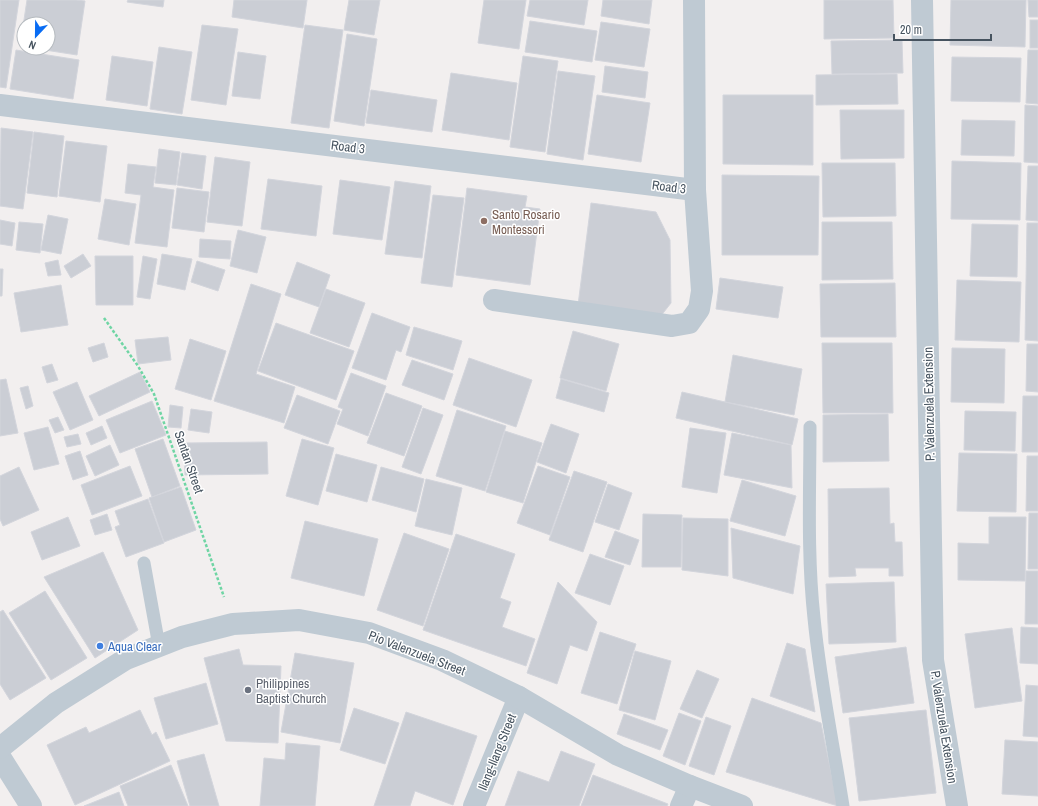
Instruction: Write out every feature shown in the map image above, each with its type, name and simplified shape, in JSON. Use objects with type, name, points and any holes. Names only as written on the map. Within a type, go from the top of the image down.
[{"type":"street","name":"Road 3","points":[[494,300],[672,326],[689,322],[699,309],[702,291],[695,190],[694,0]]},
{"type":"street","name":"P. Valenzuela Extension","points":[[922,0],[933,660],[957,806]]},
{"type":"street","name":"Road 3","points":[[0,105],[695,190]]},
{"type":"street","name":"Pio Valenzuela Street","points":[[0,748],[63,699],[126,659],[182,637],[233,624],[299,620],[369,633],[442,660],[519,697],[618,755],[690,786],[742,806]]},
{"type":"street","name":"Ilang-Ilang Street","points":[[474,806],[519,697]]},
{"type":"street","points":[[0,757],[31,806]]},
{"type":"street","points":[[682,806],[690,786]]},
{"type":"lane","points":[[810,427],[810,557],[814,616],[820,672],[843,806]]},
{"type":"lane","points":[[144,563],[159,646]]},
{"type":"path","name":"Santan Street","points":[[104,318],[138,366],[154,394],[233,624]]},
{"type":"building","points":[[0,0],[19,0],[6,88],[0,87]]},
{"type":"building","points":[[27,0],[85,1],[77,55],[56,52],[56,16],[25,16]]},
{"type":"building","points":[[128,0],[164,0],[163,7],[127,2]]},
{"type":"building","points":[[234,0],[307,0],[303,28],[232,17]]},
{"type":"building","points":[[349,0],[380,0],[374,35],[344,30]]},
{"type":"building","points":[[484,0],[526,0],[519,49],[478,43]]},
{"type":"building","points":[[530,0],[588,0],[584,25],[527,16]]},
{"type":"building","points":[[603,0],[652,0],[649,24],[601,16]]},
{"type":"building","points":[[824,0],[893,0],[894,38],[824,39]]},
{"type":"building","points":[[951,0],[1026,0],[1025,47],[950,45]]},
{"type":"building","points":[[1028,0],[1038,0],[1038,17],[1029,17]]},
{"type":"building","points":[[1030,20],[1038,20],[1038,48],[1030,48]]},
{"type":"building","points":[[530,21],[597,31],[592,62],[525,52]]},
{"type":"building","points":[[601,22],[650,29],[644,67],[595,60]]},
{"type":"building","points":[[202,25],[238,29],[226,105],[191,100]]},
{"type":"building","points":[[305,25],[343,30],[329,128],[291,123]]},
{"type":"building","points":[[347,34],[377,39],[364,126],[334,121]]},
{"type":"building","points":[[902,40],[903,73],[832,74],[831,41]]},
{"type":"building","points":[[159,47],[192,52],[182,114],[150,109]]},
{"type":"building","points":[[16,50],[16,56],[54,56],[79,60],[73,99],[10,89]]},
{"type":"building","points":[[1028,50],[1038,50],[1038,104],[1026,103]]},
{"type":"building","points":[[238,52],[266,56],[260,99],[232,96]]},
{"type":"building","points":[[112,56],[153,62],[147,106],[106,100]]},
{"type":"building","points":[[523,56],[558,61],[545,152],[510,147]]},
{"type":"building","points":[[952,57],[1021,58],[1020,102],[951,101]]},
{"type":"building","points":[[605,66],[648,72],[645,98],[602,92]]},
{"type":"building","points":[[558,71],[595,76],[583,160],[547,154]]},
{"type":"building","points":[[451,73],[517,83],[509,140],[442,130]]},
{"type":"building","points":[[897,74],[898,104],[816,105],[816,75]]},
{"type":"building","points":[[371,90],[437,100],[432,132],[366,123]]},
{"type":"building","points":[[597,95],[650,103],[641,162],[588,154]]},
{"type":"building","points":[[723,95],[813,95],[813,165],[723,164]]},
{"type":"building","points":[[1025,105],[1038,106],[1038,163],[1024,162]]},
{"type":"building","points":[[840,110],[904,110],[904,158],[841,159]]},
{"type":"building","points":[[962,120],[1015,121],[1014,156],[961,155]]},
{"type":"building","points":[[1,128],[33,132],[23,209],[0,206]]},
{"type":"building","points":[[34,132],[64,136],[57,197],[27,193]]},
{"type":"building","points":[[66,141],[107,146],[100,202],[59,196]]},
{"type":"building","points":[[159,149],[180,152],[176,185],[155,183]]},
{"type":"building","points":[[182,153],[206,156],[202,189],[177,185]]},
{"type":"building","points":[[215,157],[250,162],[242,226],[207,222]]},
{"type":"building","points":[[952,161],[1021,163],[1020,220],[951,219]]},
{"type":"building","points":[[822,163],[895,163],[896,216],[823,217]]},
{"type":"building","points":[[128,164],[156,167],[153,187],[174,190],[167,247],[135,243],[141,195],[125,193]]},
{"type":"building","points":[[1028,166],[1038,166],[1038,221],[1026,220]]},
{"type":"building","points":[[722,175],[819,176],[818,255],[722,255]]},
{"type":"building","points":[[268,179],[322,186],[316,236],[261,229]]},
{"type":"building","points":[[340,180],[390,187],[382,240],[333,234]]},
{"type":"building","points":[[395,181],[431,186],[422,258],[385,254]]},
{"type":"building","points":[[177,188],[209,192],[204,232],[172,228]]},
{"type":"building","points":[[467,188],[527,196],[525,207],[540,209],[530,285],[456,275]]},
{"type":"building","points":[[433,195],[464,198],[452,287],[421,283]]},
{"type":"building","points":[[105,199],[136,204],[129,245],[98,239]]},
{"type":"building","points":[[591,203],[656,212],[670,240],[671,303],[660,317],[578,305]]},
{"type":"building","points":[[48,215],[68,219],[61,254],[41,250]]},
{"type":"building","points":[[0,220],[15,223],[12,246],[0,244]]},
{"type":"building","points":[[19,222],[43,224],[40,253],[16,250]]},
{"type":"building","points":[[822,222],[892,222],[893,279],[822,280]]},
{"type":"building","points":[[1027,223],[1038,223],[1038,341],[1025,340]]},
{"type":"building","points":[[972,224],[1018,225],[1017,277],[970,276]]},
{"type":"building","points":[[238,230],[266,237],[257,273],[230,266]]},
{"type":"building","points":[[200,239],[231,241],[230,259],[199,257]]},
{"type":"building","points":[[83,254],[91,266],[71,278],[64,266]]},
{"type":"building","points":[[162,254],[192,259],[185,290],[157,284]]},
{"type":"building","points":[[95,256],[133,256],[133,305],[96,305]]},
{"type":"building","points":[[143,256],[157,259],[150,299],[137,297]]},
{"type":"building","points":[[58,260],[61,275],[48,276],[45,263]]},
{"type":"building","points":[[197,261],[225,270],[218,291],[191,282]]},
{"type":"building","points":[[297,262],[330,275],[319,307],[285,295]]},
{"type":"building","points":[[0,269],[3,269],[2,296],[0,296]]},
{"type":"building","points":[[720,278],[783,287],[778,318],[716,309]]},
{"type":"building","points":[[957,280],[1021,282],[1019,342],[955,340]]},
{"type":"building","points":[[895,283],[896,337],[821,337],[820,284]]},
{"type":"building","points":[[251,284],[281,294],[256,374],[295,387],[284,423],[214,401]]},
{"type":"building","points":[[61,285],[68,325],[21,332],[14,293]]},
{"type":"building","points":[[326,289],[365,303],[349,347],[310,333]]},
{"type":"building","points":[[372,313],[410,327],[401,352],[396,350],[386,380],[352,368]]},
{"type":"building","points":[[276,323],[354,351],[336,400],[258,371]]},
{"type":"building","points":[[414,327],[462,341],[453,370],[406,355]]},
{"type":"building","points":[[573,331],[619,344],[606,391],[560,378]]},
{"type":"building","points":[[168,337],[171,360],[138,364],[135,340]]},
{"type":"building","points":[[190,339],[226,351],[211,400],[175,389]]},
{"type":"building","points":[[104,343],[108,357],[93,362],[88,348]]},
{"type":"building","points":[[822,343],[892,343],[893,413],[823,413]]},
{"type":"building","points":[[1027,344],[1038,344],[1038,392],[1026,391]]},
{"type":"building","points":[[952,348],[1005,349],[1004,403],[951,402]]},
{"type":"building","points":[[733,355],[802,369],[794,415],[725,402]]},
{"type":"building","points":[[469,358],[532,380],[516,427],[453,405]]},
{"type":"building","points":[[412,360],[453,374],[444,400],[402,385]]},
{"type":"building","points":[[52,364],[58,380],[47,383],[42,367]]},
{"type":"building","points":[[140,372],[150,392],[99,416],[89,396]]},
{"type":"building","points":[[351,373],[386,386],[368,436],[337,424],[343,409],[338,407]]},
{"type":"building","points":[[6,379],[18,433],[0,436],[0,380]]},
{"type":"building","points":[[561,379],[609,393],[604,412],[556,398]]},
{"type":"building","points":[[77,382],[93,420],[70,430],[53,392]]},
{"type":"building","points":[[28,386],[33,406],[26,409],[20,388]]},
{"type":"building","points":[[682,392],[798,419],[792,445],[676,418]]},
{"type":"building","points":[[386,393],[422,406],[404,456],[367,443]]},
{"type":"building","points":[[297,395],[340,411],[328,444],[284,428]]},
{"type":"building","points":[[1023,396],[1038,396],[1038,452],[1022,452]]},
{"type":"building","points":[[152,401],[166,435],[120,453],[106,420]]},
{"type":"building","points":[[170,405],[183,407],[181,428],[168,427]]},
{"type":"building","points":[[423,408],[443,415],[421,474],[402,467]]},
{"type":"building","points":[[191,409],[212,412],[209,433],[188,430]]},
{"type":"building","points":[[457,410],[506,426],[485,491],[436,476]]},
{"type":"building","points":[[965,411],[1016,412],[1015,451],[964,450]]},
{"type":"building","points":[[888,414],[889,461],[823,462],[823,415]]},
{"type":"building","points":[[58,417],[64,430],[55,433],[49,420]]},
{"type":"building","points":[[551,424],[579,434],[566,473],[537,462]]},
{"type":"building","points":[[102,426],[107,438],[91,445],[86,433]]},
{"type":"building","points":[[48,427],[59,464],[34,470],[24,433]]},
{"type":"building","points":[[690,428],[726,433],[717,493],[682,487]]},
{"type":"building","points":[[505,431],[542,443],[523,503],[486,492]]},
{"type":"building","points":[[732,433],[791,445],[792,488],[724,475]]},
{"type":"building","points":[[78,434],[81,444],[67,447],[64,437]]},
{"type":"building","points":[[163,439],[180,486],[152,497],[135,449]]},
{"type":"building","points":[[302,439],[334,448],[318,505],[286,496]]},
{"type":"building","points":[[267,442],[268,474],[185,475],[184,443]]},
{"type":"building","points":[[110,445],[119,465],[95,476],[86,456]]},
{"type":"building","points":[[80,451],[88,475],[73,480],[65,456]]},
{"type":"building","points":[[959,453],[1017,454],[1016,512],[957,511]]},
{"type":"building","points":[[336,454],[377,465],[367,502],[326,491]]},
{"type":"building","points":[[1027,456],[1038,456],[1038,511],[1026,511]]},
{"type":"building","points":[[130,466],[142,496],[92,515],[81,485]]},
{"type":"building","points":[[538,466],[570,477],[550,535],[517,523]]},
{"type":"building","points":[[19,467],[39,510],[3,526],[0,519],[0,476]]},
{"type":"building","points":[[381,467],[424,479],[416,512],[372,500]]},
{"type":"building","points":[[574,471],[607,482],[583,552],[549,540]]},
{"type":"building","points":[[426,479],[462,488],[452,535],[415,526]]},
{"type":"building","points":[[742,480],[796,496],[785,536],[730,521]]},
{"type":"building","points":[[608,484],[632,493],[619,530],[595,522]]},
{"type":"building","points":[[181,487],[196,530],[164,542],[149,498]]},
{"type":"building","points":[[889,488],[890,524],[894,523],[895,542],[902,542],[903,576],[889,576],[889,568],[855,568],[856,576],[829,577],[828,489]]},
{"type":"building","points":[[148,499],[164,543],[126,557],[115,527],[120,525],[115,511]]},
{"type":"building","points":[[1029,513],[1038,513],[1038,569],[1028,569]]},
{"type":"building","points":[[107,514],[112,530],[95,535],[90,520]]},
{"type":"building","points":[[643,514],[682,515],[681,567],[642,567]]},
{"type":"building","points":[[68,517],[80,546],[42,560],[31,532]]},
{"type":"building","points":[[989,517],[1026,517],[1025,581],[958,580],[958,543],[989,544]]},
{"type":"building","points":[[683,518],[728,519],[728,576],[682,570]]},
{"type":"building","points":[[305,521],[378,539],[364,596],[291,578]]},
{"type":"building","points":[[731,528],[800,546],[793,594],[733,578]]},
{"type":"building","points":[[615,531],[639,540],[630,565],[605,557]]},
{"type":"building","points":[[404,533],[449,549],[423,626],[377,610]]},
{"type":"building","points":[[456,534],[515,554],[500,598],[511,602],[502,627],[535,639],[526,666],[423,630]]},
{"type":"building","points":[[103,552],[138,630],[95,658],[44,577]]},
{"type":"building","points":[[590,554],[624,566],[610,605],[575,593]]},
{"type":"building","points":[[1026,571],[1038,571],[1038,624],[1025,624]]},
{"type":"building","points":[[558,582],[597,622],[587,651],[570,645],[557,684],[527,673]]},
{"type":"building","points":[[894,582],[896,642],[829,644],[826,584]]},
{"type":"building","points":[[45,591],[87,658],[51,680],[9,613]]},
{"type":"building","points":[[3,610],[46,678],[10,700],[0,684],[0,612]]},
{"type":"building","points":[[1021,627],[1038,628],[1038,664],[1020,663]]},
{"type":"building","points":[[1012,628],[1022,701],[975,708],[965,634]]},
{"type":"building","points":[[600,632],[636,644],[617,704],[581,693]]},
{"type":"building","points":[[787,643],[805,649],[815,712],[770,696]]},
{"type":"building","points":[[906,647],[914,703],[843,713],[835,657]]},
{"type":"building","points":[[239,649],[243,665],[281,666],[278,743],[226,741],[204,658]]},
{"type":"building","points":[[635,651],[671,661],[655,720],[619,710]]},
{"type":"building","points":[[295,653],[354,663],[340,743],[281,732]]},
{"type":"building","points":[[697,670],[719,679],[702,718],[680,709]]},
{"type":"building","points":[[206,683],[218,724],[166,739],[154,698]]},
{"type":"building","points":[[1026,685],[1038,686],[1038,737],[1023,736]]},
{"type":"building","points":[[752,698],[821,723],[838,806],[726,772]]},
{"type":"building","points":[[354,708],[399,723],[385,764],[340,750]]},
{"type":"building","points":[[140,710],[152,735],[156,732],[170,761],[75,805],[47,745],[86,727],[89,733]]},
{"type":"building","points":[[926,710],[936,793],[859,801],[849,718]]},
{"type":"building","points":[[406,712],[477,736],[453,805],[415,791],[410,806],[374,806]]},
{"type":"building","points":[[679,713],[701,721],[685,765],[663,756]]},
{"type":"building","points":[[624,714],[668,730],[660,750],[617,734]]},
{"type":"building","points":[[706,717],[731,726],[714,775],[689,766]]},
{"type":"building","points":[[1005,740],[1038,742],[1038,796],[1002,794]]},
{"type":"building","points":[[286,743],[320,746],[315,806],[260,806],[264,758],[285,760]]},
{"type":"building","points":[[561,751],[595,764],[579,806],[505,806],[518,771],[549,782]]},
{"type":"building","points":[[204,754],[219,806],[190,806],[177,761]]},
{"type":"building","points":[[171,765],[188,806],[128,806],[120,786]]},
{"type":"building","points":[[593,775],[668,804],[667,806],[581,806]]},
{"type":"building","points":[[119,792],[124,806],[84,806]]},
{"type":"place","name":"Santo Rosario Montessori","points":[[484,221]]},
{"type":"place","name":"Aqua Clear","points":[[100,646]]},
{"type":"place","name":"Philippines Baptist Church","points":[[248,690]]}]
